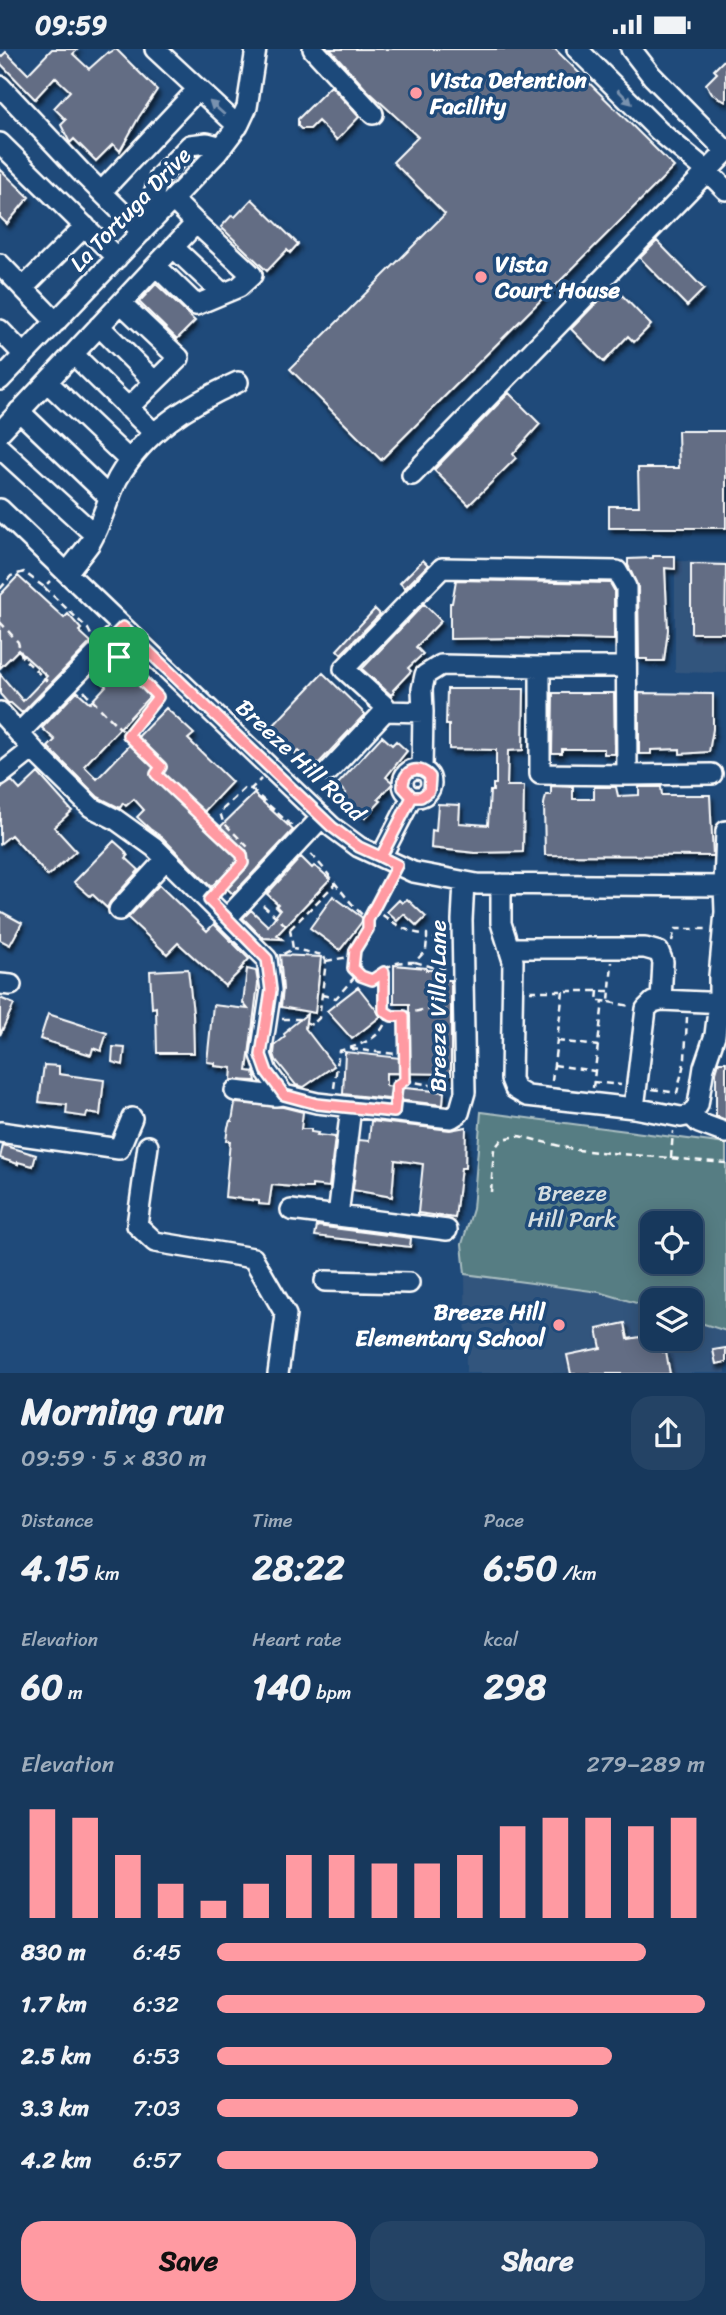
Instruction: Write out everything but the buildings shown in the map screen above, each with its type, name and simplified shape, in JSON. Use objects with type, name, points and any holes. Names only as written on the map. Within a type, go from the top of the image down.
[{"type":"street","points":[[155,49],[238,126]]},
{"type":"street","name":"La Tortuga Drive","points":[[0,380],[222,147],[238,126],[247,107],[256,49]]},
{"type":"street","points":[[313,49],[373,114]]},
{"type":"street","points":[[577,49],[659,131],[726,190]]},
{"type":"street","points":[[412,475],[726,151],[652,76],[631,49]]},
{"type":"street","points":[[0,86],[142,232]]},
{"type":"street","points":[[102,191],[197,90]]},
{"type":"street","points":[[0,142],[117,258]]},
{"type":"street","points":[[157,216],[154,193],[160,176],[190,145],[207,143],[222,147]]},
{"type":"street","points":[[156,266],[196,305],[239,287],[252,275],[173,199]]},
{"type":"street","points":[[0,432],[196,223]]},
{"type":"street","points":[[23,288],[85,226]]},
{"type":"street","points":[[173,247],[222,293]]},
{"type":"street","points":[[0,264],[56,321]]},
{"type":"street","points":[[121,303],[180,358],[128,408]]},
{"type":"street","points":[[99,326],[154,381]]},
{"type":"street","points":[[0,330],[24,355]]},
{"type":"street","points":[[73,354],[153,432]]},
{"type":"street","points":[[47,381],[129,460]]},
{"type":"street","points":[[65,571],[90,543],[116,481],[129,460],[153,432],[210,394],[237,382]]},
{"type":"street","points":[[19,411],[110,498]]},
{"type":"street","points":[[0,448],[94,534]]},
{"type":"street","name":"Breeze Hill Road","points":[[0,509],[321,817],[359,847],[413,872],[464,882],[725,886]]},
{"type":"street","points":[[385,711],[385,706],[344,669],[442,568],[617,571],[626,587],[627,775]]},
{"type":"street","points":[[19,733],[123,627]]},
{"type":"street","points":[[389,861],[412,797],[403,787],[404,778],[409,771],[422,770],[422,689],[425,675],[441,665],[626,667]]},
{"type":"street","points":[[540,667],[540,774],[712,774]]},
{"type":"street","points":[[330,771],[385,711],[423,712]]},
{"type":"street","points":[[0,712],[91,807],[115,819],[154,847],[268,961],[271,990],[261,1055],[267,1072],[284,1095]]},
{"type":"street","points":[[0,775],[33,749]]},
{"type":"street","points":[[227,918],[321,817]]},
{"type":"street","points":[[501,884],[501,923],[513,961],[511,1079],[515,1089],[527,1096],[634,1108],[681,1117],[691,1115],[698,1105],[704,1067],[720,1035],[723,965],[719,931],[726,912],[726,831]]},
{"type":"street","points":[[119,909],[166,859]]},
{"type":"street","name":"Breeze Villa Lane","points":[[235,1091],[275,1097],[284,1095],[342,1106],[451,1118],[459,1113],[466,1092],[462,920],[464,882]]},
{"type":"street","points":[[509,949],[645,948],[659,952],[663,962],[636,1087],[634,1108]]},
{"type":"street","points":[[654,1004],[723,1003]]},
{"type":"street","points":[[338,1216],[342,1106]]},
{"type":"street","points":[[691,1115],[699,1123],[725,1133]]},
{"type":"street","points":[[0,1132],[119,1149],[132,1118]]},
{"type":"street","points":[[148,1146],[137,1225],[155,1242],[253,1258],[286,1315],[278,1373]]},
{"type":"street","points":[[291,1210],[447,1230]]},
{"type":"street","points":[[325,1281],[409,1283]]},
{"type":"path","points":[[44,587],[65,571]]},
{"type":"path","points":[[0,589],[11,576],[24,572],[44,587],[88,629],[100,650],[119,657],[158,697],[128,735]]},
{"type":"path","points":[[0,622],[18,642],[22,657],[59,692]]},
{"type":"path","points":[[73,678],[104,714],[161,767],[156,774],[242,855],[243,863],[209,900]]},
{"type":"path","points":[[251,789],[271,769]]},
{"type":"path","points":[[242,855],[249,848],[223,822],[220,812],[245,788],[251,789],[301,839],[335,884],[368,920]]},
{"type":"path","points":[[389,861],[368,920],[368,929],[355,955],[353,968],[372,980],[394,963],[415,962],[436,968],[463,968]]},
{"type":"path","points":[[290,929],[335,884]]},
{"type":"path","points":[[249,894],[290,929],[293,949]]},
{"type":"path","points":[[373,908],[407,930],[427,934],[426,950],[415,962]]},
{"type":"path","points":[[659,952],[673,940],[675,929],[719,931]]},
{"type":"path","points":[[427,939],[438,938]]},
{"type":"path","points":[[609,1002],[613,948]]},
{"type":"path","points":[[267,1019],[299,1019],[312,1025],[319,1018],[326,961],[323,955],[293,949],[268,961]]},
{"type":"path","points":[[326,961],[355,955]]},
{"type":"path","points":[[384,972],[384,1011],[392,1016],[404,1016],[419,1010],[464,1010]]},
{"type":"path","points":[[322,995],[336,998],[358,973]]},
{"type":"path","points":[[512,991],[610,991]]},
{"type":"path","points":[[550,1099],[563,991]]},
{"type":"path","points":[[598,991],[597,1001],[654,1004]]},
{"type":"path","points":[[554,1065],[594,1071],[603,1001]]},
{"type":"path","points":[[593,1082],[677,1093],[685,1059],[687,1013],[695,1014],[696,1002]]},
{"type":"path","points":[[342,1106],[339,1051],[376,1037],[387,1023],[387,1013]]},
{"type":"path","points":[[404,1016],[405,1080]]},
{"type":"path","points":[[557,1041],[598,1046]]},
{"type":"path","points":[[348,1048],[405,1055]]},
{"type":"path","points":[[394,1112],[397,1086],[405,1080],[466,1092]]},
{"type":"path","points":[[491,1192],[494,1149],[502,1139],[519,1136],[576,1150],[726,1163]]},
{"type":"shaded area","points":[[675,561],[726,562],[726,673],[675,672]]},
{"type":"shaded area","name":"Breeze Hill Elementary School","points":[[465,1274],[599,1292],[640,1304],[640,1351],[703,1351],[703,1324],[726,1331],[726,1373],[466,1373]]},
{"type":"green space","name":"Breeze Hill Park","points":[[481,1112],[726,1144],[726,1331],[703,1324],[703,1288],[640,1288],[640,1304],[599,1292],[465,1274],[462,1244],[473,1209]]},
{"type":"place","name":"Vista Detention Facility","points":[[416,93]]},
{"type":"place","name":"Vista Court House","points":[[481,277]]},
{"type":"place","name":"Breeze Hill Elementary School","points":[[559,1325]]},
{"type":"route","points":[[119,657],[100,650],[123,627],[332,827],[359,847],[381,857],[412,797],[421,797],[429,791],[430,777],[418,769],[409,771],[404,778],[403,787],[412,797],[381,857],[397,865],[368,920],[368,929],[355,950],[353,968],[361,976],[372,980],[384,972],[384,1011],[392,1016],[404,1016],[405,1080],[397,1086],[394,1112],[317,1104],[284,1095],[267,1072],[261,1055],[271,990],[267,959],[209,900],[243,863],[242,855],[156,774],[161,767],[128,735],[158,697],[119,657]]}]
